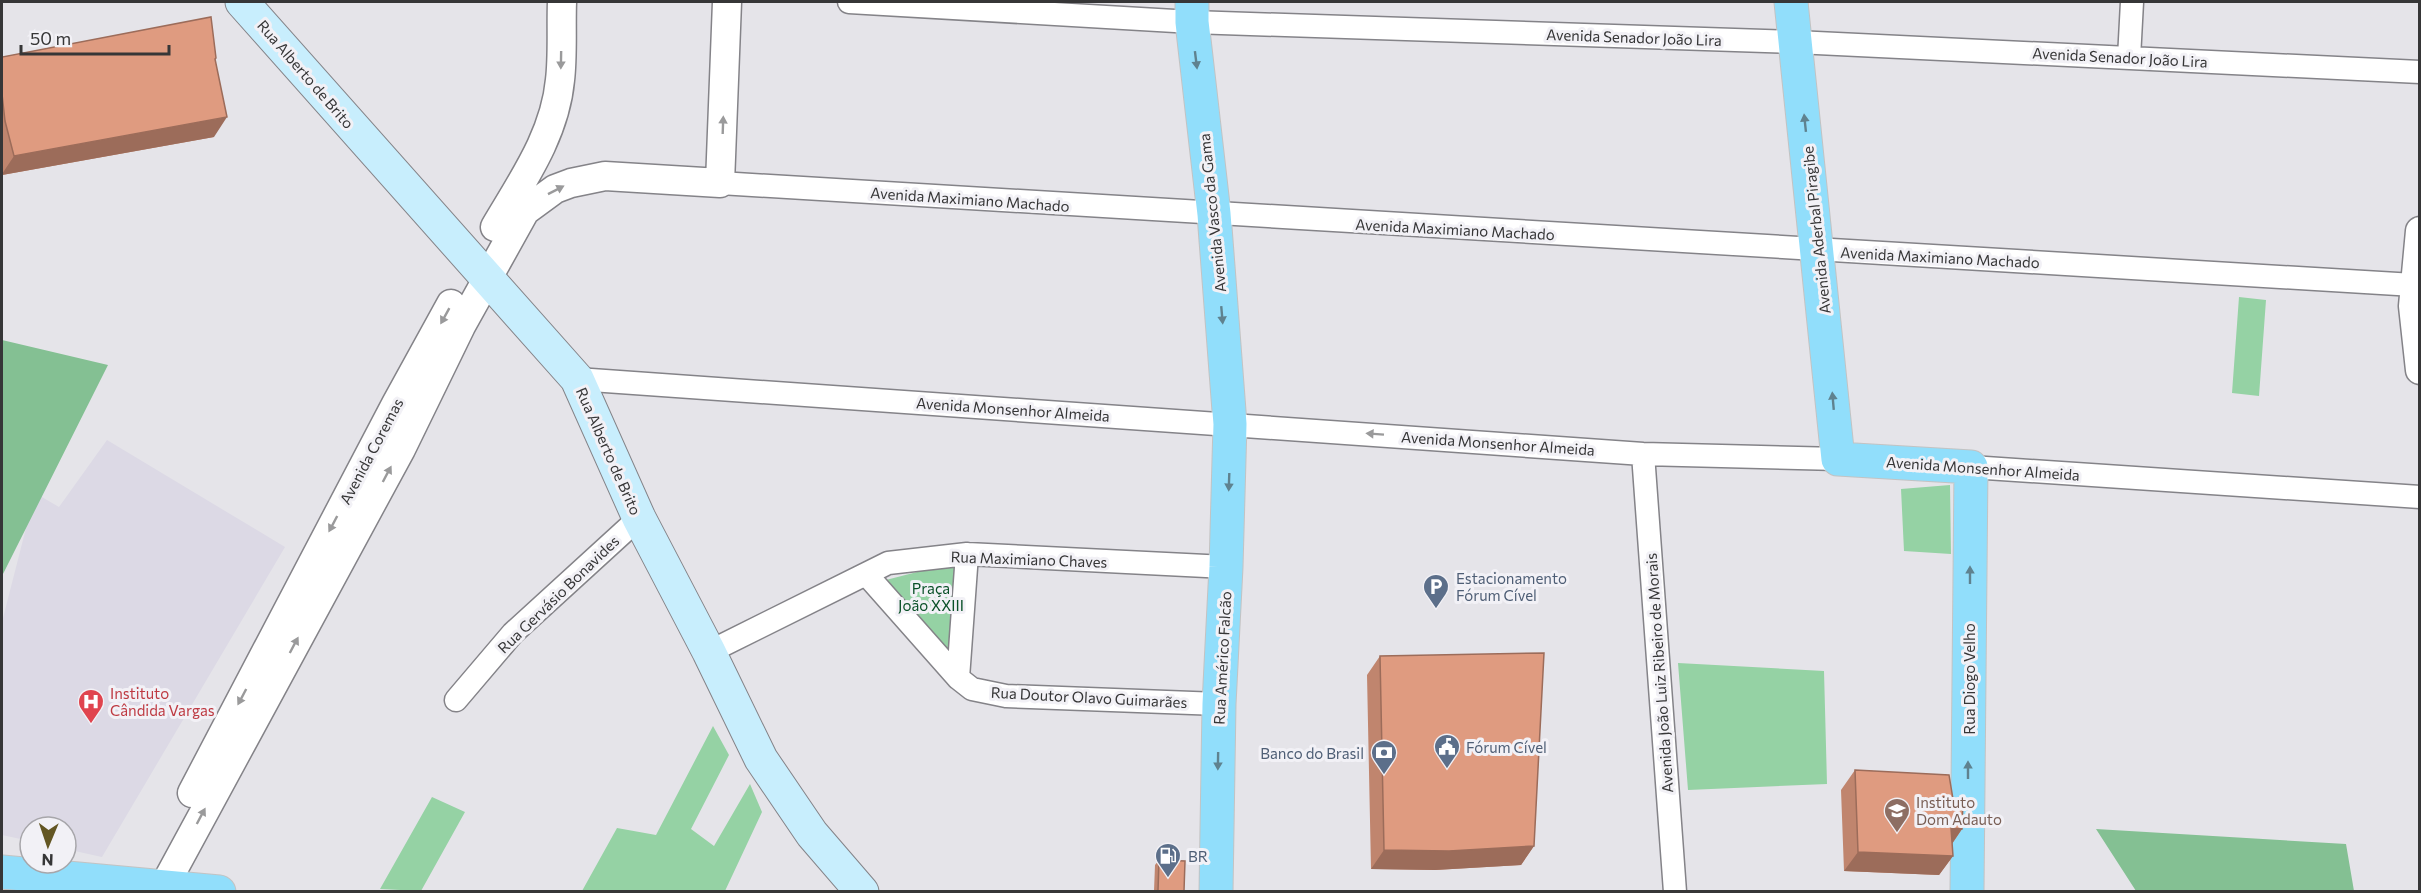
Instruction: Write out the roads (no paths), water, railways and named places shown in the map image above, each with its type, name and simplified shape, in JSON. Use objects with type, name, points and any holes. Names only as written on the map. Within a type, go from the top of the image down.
[{"type":"main road","name":"Rua Alberto de Brito","points":[[242,2],[577,379],[639,518],[709,652],[761,759],[785,798],[812,834],[862,891]]},
{"type":"main road","name":"Avenida Aderbal Piragibe","points":[[1791,2],[1838,459]]},
{"type":"main road","name":"Avenida Vasco da Gama","points":[[1192,12],[1214,214],[1230,424]]},
{"type":"main road","name":"Rua Américo Falcão","points":[[1216,891],[1219,704],[1230,424]]},
{"type":"main road","name":"Avenida Monsenhor Almeida","points":[[1838,459],[1971,467]]},
{"type":"main road","name":"Rua Diogo Velho","points":[[1967,891],[1971,467]]},
{"type":"main road","points":[[2,872],[153,888],[219,891]]},
{"type":"street","name":"Avenida Coremas","points":[[153,888],[395,459],[480,272],[545,139],[554,111],[560,80],[562,2]]},
{"type":"street","points":[[720,183],[727,2]]},
{"type":"street","name":"Avenida Senador João Lira","points":[[849,2],[1192,12],[2420,72]]},
{"type":"street","points":[[2128,58],[2132,2]]},
{"type":"street","name":"Avenida Maximiano Machado","points":[[514,229],[525,211],[555,189],[578,181],[618,176],[1214,214],[2414,285]]},
{"type":"street","name":"Avenida Coremas","points":[[480,272],[514,229]]},
{"type":"street","points":[[2420,231],[2414,285],[2413,327],[2420,370]]},
{"type":"street","name":"Avenida Monsenhor Almeida","points":[[577,379],[1643,454],[1838,459]]},
{"type":"street","name":"Avenida João Luiz Ribeiro de Morais","points":[[1643,454],[1675,891]]},
{"type":"street","name":"Avenida Monsenhor Almeida","points":[[1971,467],[2420,496]]},
{"type":"street","name":"Rua Gervásio Bonavides","points":[[456,700],[513,633],[639,518]]},
{"type":"street","points":[[958,678],[967,554]]},
{"type":"street","name":"Rua Maximiano Chaves","points":[[709,652],[888,563],[967,554],[1226,567]]},
{"type":"street","name":"Rua Doutor Olavo Guimarães","points":[[866,574],[958,678],[972,689],[1006,696],[1219,704]]},
{"type":"place","name":"Estacionamento Fórum Cível","points":[[1436,610]]},
{"type":"place","name":"Instituto Cândida Vargas","points":[[91,725]]},
{"type":"place","name":"Fórum Cível","points":[[1447,770]]},
{"type":"place","name":"Banco do Brasil","points":[[1384,776]]},
{"type":"place","name":"Instituto Dom Adauto","points":[[1897,834]]},
{"type":"place","name":"BR","points":[[1168,879]]},
{"type":"park label","name":"Praça João XXIII","points":[[931,596]]}]
